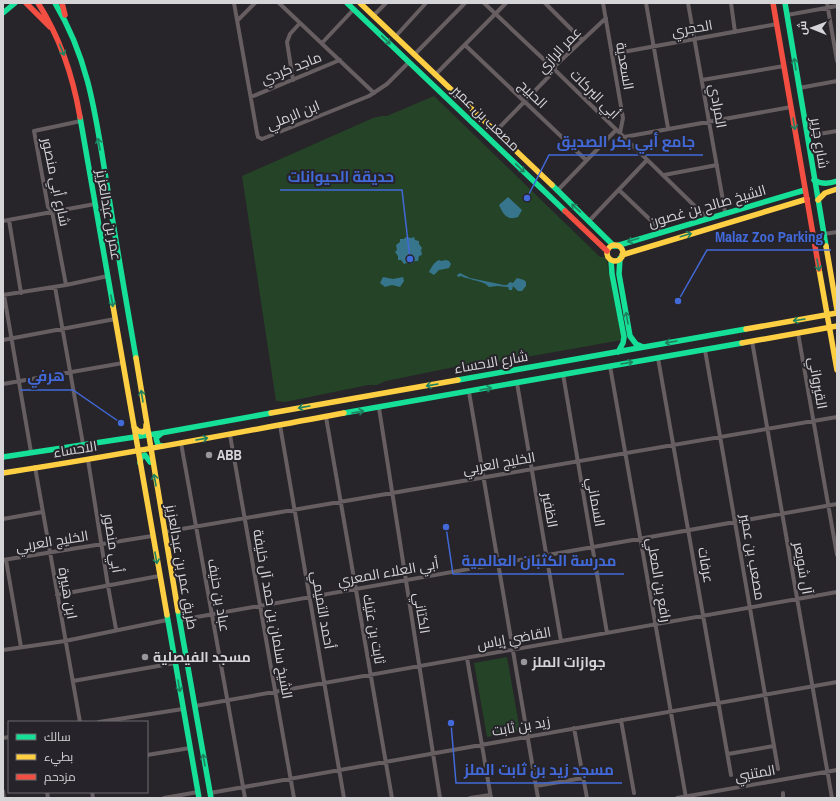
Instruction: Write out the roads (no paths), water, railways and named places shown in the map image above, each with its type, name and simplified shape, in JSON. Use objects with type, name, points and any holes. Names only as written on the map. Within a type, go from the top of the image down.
[{"type":"main road","points":[[3,13],[15,3]]},
{"type":"main road","points":[[26,3],[54,30]]},
{"type":"main road","name":"عمر بن عبدالعزيز","points":[[38,3],[54,30],[70,73],[81,121],[135,437]]},
{"type":"main road","name":"عمر بن عبدالعزيز","points":[[55,3],[66,21],[80,54],[90,89],[148,435]]},
{"type":"main road","points":[[62,3],[66,21]]},
{"type":"main road","name":"مصعب بن عمير","points":[[347,3],[607,251],[611,260],[611,271],[627,336]]},
{"type":"main road","name":"مصعب بن عمير","points":[[360,3],[615,246],[620,248],[621,257]]},
{"type":"main road","name":"شارع جرير","points":[[773,3],[807,199]]},
{"type":"main road","name":"شارع جرير","points":[[784,3],[837,310]]},
{"type":"main road","points":[[368,22],[374,16]]},
{"type":"main road","points":[[814,180],[821,184],[837,182],[835,185],[837,188],[822,195],[818,200]]},
{"type":"main road","points":[[829,184],[833,186],[831,191]]},
{"type":"main road","name":"الشيخ صالح بن غصون","points":[[615,246],[805,190]]},
{"type":"main road","points":[[807,199],[837,370]]},
{"type":"main road","name":"الشيخ صالح بن غصون","points":[[621,257],[807,199]]},
{"type":"main road","points":[[735,210],[732,213],[732,216],[734,220],[738,220]]},
{"type":"main road","points":[[724,213],[729,215],[730,220],[728,223]]},
{"type":"main road","points":[[607,251],[610,247],[615,246]]},
{"type":"main road","points":[[611,260],[614,261],[621,257]]},
{"type":"main road","points":[[618,352],[627,336],[619,274],[621,257]]},
{"type":"main road","points":[[825,303],[828,309],[833,310],[835,308],[836,301]]},
{"type":"main road","name":"شارع الاحساء","points":[[135,437],[837,313]]},
{"type":"main road","points":[[812,318],[818,319],[820,322],[819,327],[814,330]]},
{"type":"main road","name":"شارع الاحساء","points":[[150,448],[837,326]]},
{"type":"main road","points":[[832,339],[832,333],[837,332]]},
{"type":"main road","points":[[627,336],[636,344],[646,347]]},
{"type":"main road","points":[[133,423],[135,429],[139,432],[145,431],[146,424]]},
{"type":"main road","points":[[162,433],[156,438],[158,444],[162,446]]},
{"type":"main road","name":"طريق عمر بن عبدالعزيز","points":[[148,435],[152,466],[210,795]]},
{"type":"main road","name":"الاحساء","points":[[3,457],[135,437]]},
{"type":"main road","name":"طريق عمر بن عبدالعزيز","points":[[135,437],[199,798]]},
{"type":"main road","points":[[125,438],[130,440],[133,446],[127,453]]},
{"type":"main road","name":"الاحساء","points":[[3,473],[88,460],[150,448]]},
{"type":"main road","points":[[140,464],[141,457],[145,455],[152,466]]},
{"type":"street","name":"ابن الرملي","points":[[234,3],[257,135],[260,138],[264,139],[360,101],[386,84],[409,62]]},
{"type":"street","points":[[238,20],[255,3]]},
{"type":"street","points":[[279,3],[374,93]]},
{"type":"street","points":[[374,16],[386,3]]},
{"type":"street","points":[[395,36],[426,3]]},
{"type":"street","points":[[414,55],[465,3]]},
{"type":"street","name":"أبي البركات","points":[[484,3],[624,136],[707,218]]},
{"type":"street","points":[[435,75],[506,3]]},
{"type":"street","points":[[545,3],[582,40]]},
{"type":"street","name":"السعدية","points":[[603,3],[623,118],[618,131]]},
{"type":"street","points":[[646,3],[668,128]]},
{"type":"street","name":"المرادي","points":[[688,3],[717,165],[724,213]]},
{"type":"street","points":[[731,3],[736,32]]},
{"type":"street","points":[[828,5],[837,61]]},
{"type":"street","points":[[787,15],[828,5],[837,6]]},
{"type":"street","points":[[322,43],[354,9]]},
{"type":"street","name":"عمر الرازي","points":[[495,132],[555,70],[555,66],[606,18]]},
{"type":"street","points":[[293,80],[287,42],[290,34],[300,23]]},
{"type":"street","name":"الحجري","points":[[612,54],[777,24]]},
{"type":"street","name":"الحبيج","points":[[465,44],[586,160]]},
{"type":"street","name":"ماجد كردي","points":[[250,97],[340,60]]},
{"type":"street","points":[[702,80],[784,66]]},
{"type":"street","points":[[799,88],[837,81]]},
{"type":"street","points":[[624,136],[791,107]]},
{"type":"street","name":"شارع أبي منصور","points":[[66,285],[52,211],[48,207],[34,131],[81,121]]},
{"type":"street","points":[[557,191],[586,160],[618,131]]},
{"type":"street","points":[[807,136],[837,131]]},
{"type":"street","points":[[589,221],[647,160]]},
{"type":"street","points":[[664,175],[717,165]]},
{"type":"street","points":[[619,190],[662,231]]},
{"type":"street","points":[[3,221],[95,204]]},
{"type":"street","points":[[9,220],[21,293]]},
{"type":"street","points":[[824,234],[837,232]]},
{"type":"street","points":[[31,452],[12,338],[3,295],[55,287],[108,276]]},
{"type":"street","points":[[55,287],[83,444]]},
{"type":"street","points":[[3,340],[115,318]]},
{"type":"street","name":"القيرواني","points":[[798,333],[837,555]]},
{"type":"street","name":"آل شويعر","points":[[752,341],[832,798]]},
{"type":"street","name":"مصعب بن عمير","points":[[705,350],[778,769]]},
{"type":"street","name":"عرفات","points":[[658,358],[731,775]]},
{"type":"street","points":[[3,384],[123,363]]},
{"type":"street","name":"رافع بن المعلي","points":[[610,366],[686,797]]},
{"type":"street","name":"السماني","points":[[563,374],[607,633]]},
{"type":"street","name":"الظفير","points":[[517,383],[561,641]]},
{"type":"street","points":[[469,392],[538,798]]},
{"type":"street","name":"الكتاني","points":[[379,408],[440,798]]},
{"type":"street","name":"ثابت بن عتيك","points":[[326,417],[392,798]]},
{"type":"street","name":"الخليج العربي","points":[[164,532],[837,417]]},
{"type":"street","name":"أحمد التميمي","points":[[280,425],[344,798]]},
{"type":"street","name":"الشيخ سلمان بن حمد آل خليفة","points":[[230,434],[294,798]]},
{"type":"street","name":"عباد بن حنيف","points":[[181,443],[244,798]]},
{"type":"street","name":"أبي منصور","points":[[88,460],[116,630]]},
{"type":"street","name":"ابن هبيرة","points":[[35,467],[80,721]]},
{"type":"street","name":"أبي العلاء المعري","points":[[180,620],[837,504]]},
{"type":"street","points":[[3,519],[42,512]]},
{"type":"street","name":"الخليج العربي","points":[[4,560],[152,536]]},
{"type":"street","points":[[4,560],[21,647]]},
{"type":"street","points":[[57,594],[159,576]]},
{"type":"street","name":"القاضي إياس","points":[[195,706],[837,592]]},
{"type":"street","points":[[3,650],[65,641],[167,620]]},
{"type":"street","points":[[467,658],[490,796],[470,798]]},
{"type":"street","points":[[73,681],[175,663]]},
{"type":"street","name":"زيد بن ثابت","points":[[210,795],[242,787],[291,778],[837,682]]},
{"type":"street","points":[[105,721],[183,708]]},
{"type":"street","points":[[621,720],[634,793]]},
{"type":"street","points":[[574,728],[587,798]]},
{"type":"street","points":[[728,754],[774,746]]},
{"type":"street","points":[[148,755],[190,748]]},
{"type":"street","name":"المتنبي","points":[[677,798],[837,770]]},
{"type":"street","points":[[536,786],[583,778]]},
{"type":"street","points":[[3,791],[4,798]]},
{"type":"street","points":[[164,798],[198,792]]},
{"type":"water","points":[[508,197],[522,210],[518,217],[511,218],[506,216],[499,205]]},
{"type":"water","points":[[406,237],[414,237],[415,240],[419,241],[422,248],[422,255],[419,256],[418,261],[411,264],[409,262],[404,264],[401,260],[398,260],[398,256],[395,252],[397,250],[396,245],[400,242],[400,239],[404,239]]},
{"type":"water","points":[[439,260],[449,261],[451,264],[449,268],[439,270],[434,275],[429,272],[434,264]]},
{"type":"water","points":[[460,273],[470,278],[504,285],[507,285],[510,282],[513,283],[517,278],[524,280],[526,282],[526,286],[522,291],[518,291],[513,286],[512,290],[509,290],[508,287],[489,287],[480,282],[461,276],[458,277],[457,275]]},
{"type":"water","points":[[383,277],[393,279],[403,277],[404,281],[400,287],[392,285],[385,287],[380,283]]},
{"type":"place","name":"جامع أبي بكر الصديق","points":[[527,198]]},
{"type":"place","name":"حديقة الحيوانات","points":[[410,259]]},
{"type":"place","name":"Malaz Zoo Parking","points":[[678,301]]},
{"type":"place","name":"هرفي","points":[[121,423]]},
{"type":"place","name":"ABB","points":[[209,455]]},
{"type":"place","name":"مدرسة الكثبان العالمية","points":[[446,527]]},
{"type":"place","name":"مسجد الفيصلية","points":[[145,657]]},
{"type":"place","name":"جوازات الملز","points":[[524,662]]},
{"type":"place","name":"مسجد زيد بن ثابت الملز","points":[[451,723]]}]
